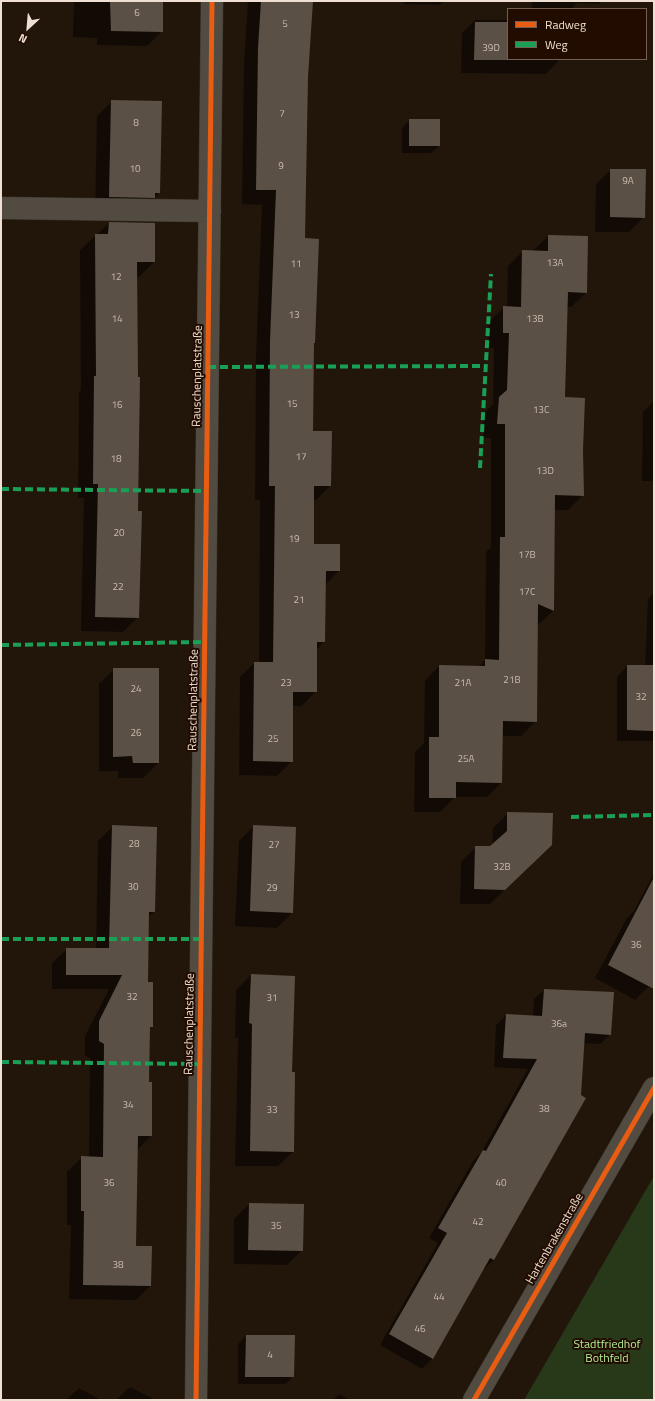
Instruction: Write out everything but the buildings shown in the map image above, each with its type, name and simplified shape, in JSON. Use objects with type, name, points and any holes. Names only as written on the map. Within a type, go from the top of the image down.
[{"type":"street","name":"Rauschenplatstraße","points":[[196,1400],[212,1]]},
{"type":"street","points":[[1,208],[210,211]]},
{"type":"street","name":"Hartenbrakenstraße","points":[[474,1400],[654,1088]]},
{"type":"green space","name":"Stadtfriedhof Bothfeld","points":[[654,1176],[654,1400],[524,1400]]},
{"type":"marked path","points":[[480,468],[491,274]]},
{"type":"marked path","points":[[208,367],[486,366]]},
{"type":"marked path","points":[[1,489],[206,491]]},
{"type":"marked path","points":[[1,645],[205,642]]},
{"type":"marked path","points":[[571,817],[654,815]]},
{"type":"marked path","points":[[1,939],[201,939]]},
{"type":"marked path","points":[[1,1062],[200,1064]]},
{"type":"cycle path","points":[[196,1400],[212,1]]},
{"type":"cycle path","points":[[474,1400],[654,1088]]}]
